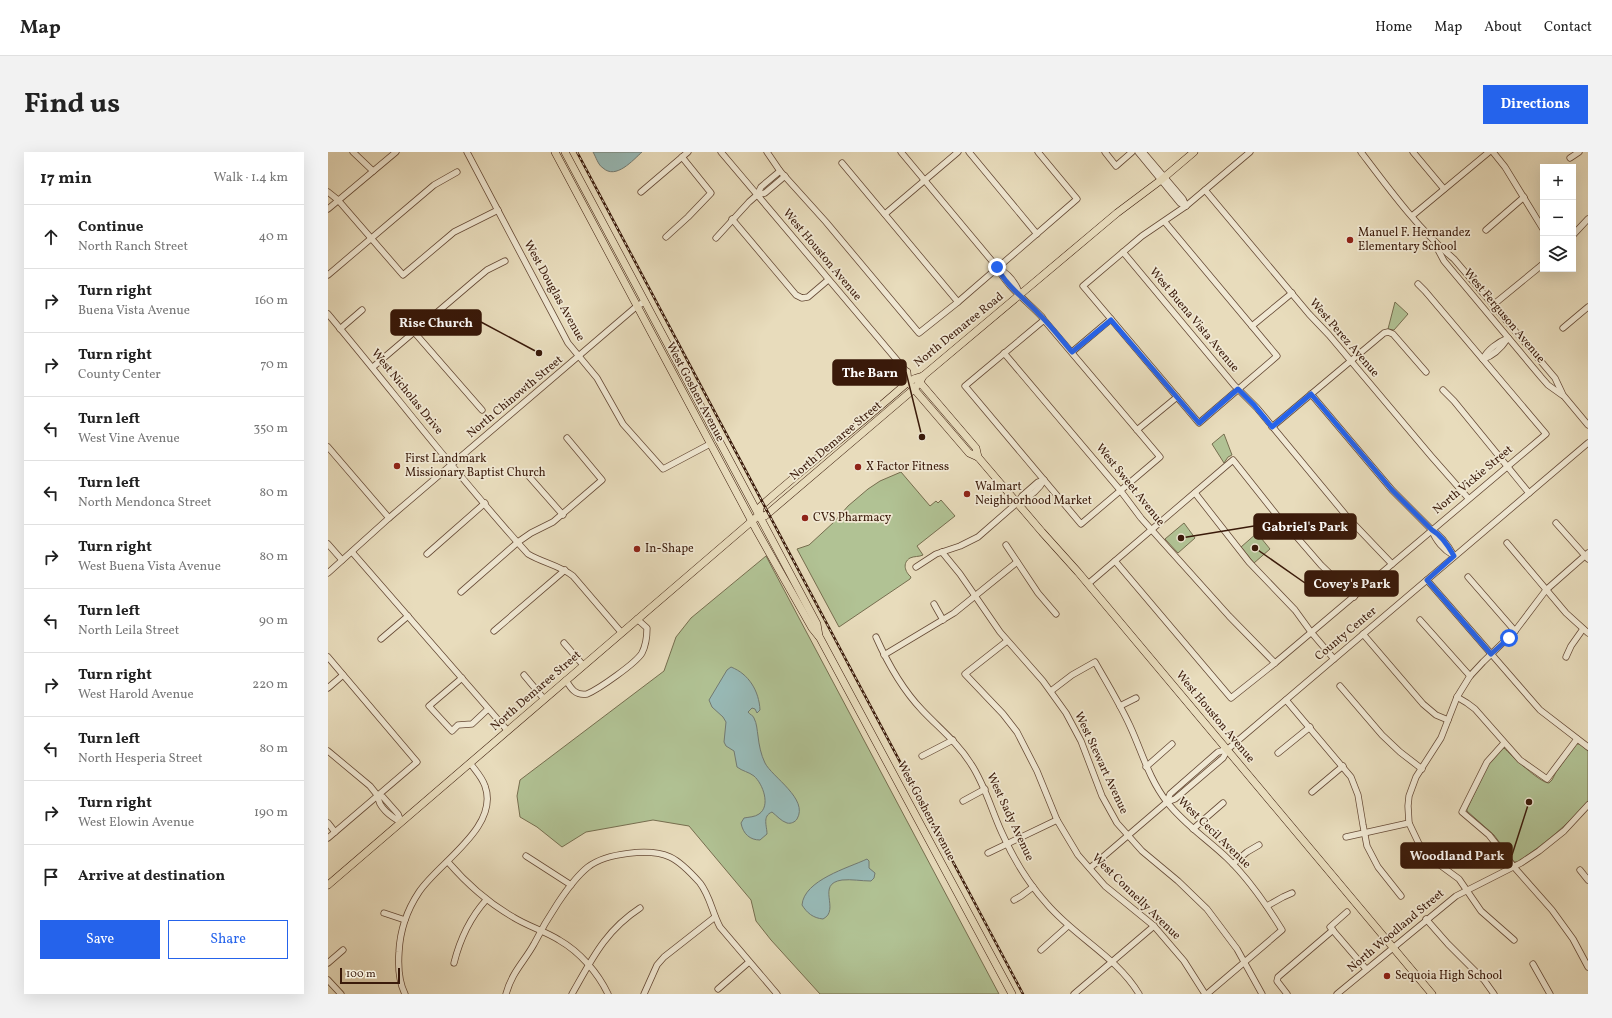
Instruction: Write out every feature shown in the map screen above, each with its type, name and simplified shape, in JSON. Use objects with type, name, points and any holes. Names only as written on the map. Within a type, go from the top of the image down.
[{"type":"main road","name":"West Goshen Avenue","points":[[555,152],[710,444],[812,628],[820,638],[1012,994]]},
{"type":"main road","points":[[561,152],[571,170],[576,172]]},
{"type":"main road","name":"West Goshen Avenue","points":[[565,152],[817,624],[820,638]]},
{"type":"main road","name":"North Demaree Road","points":[[831,447],[908,382],[920,379],[1117,213],[1163,179],[1194,152]]},
{"type":"main road","points":[[907,372],[908,382]]},
{"type":"main road","name":"West Houston Avenue","points":[[907,372],[920,379],[976,448],[978,457],[1228,749],[1432,994]]},
{"type":"main road","name":"North Demaree Street","points":[[758,515],[765,516],[914,389],[920,379]]},
{"type":"main road","name":"West Houston Avenue","points":[[908,382],[969,454],[978,457]]},
{"type":"main road","points":[[830,460],[832,453],[857,432],[861,423]]},
{"type":"main road","name":"North Demaree Street","points":[[328,885],[752,521],[758,515],[760,507],[831,447]]},
{"type":"street","points":[[353,152],[373,170]]},
{"type":"street","points":[[328,209],[396,152]]},
{"type":"street","name":"West Douglas Avenue","points":[[467,152],[568,343],[597,378],[623,424],[663,469],[710,444]]},
{"type":"street","points":[[641,192],[688,152]]},
{"type":"street","name":"West Houston Avenue","points":[[721,152],[907,372]]},
{"type":"street","points":[[767,152],[780,171],[826,222],[919,333],[958,302],[1077,199],[1038,152]]},
{"type":"street","points":[[901,152],[997,267],[1008,284],[1020,294],[1044,320],[1160,457],[1081,524],[965,386],[1044,320]]},
{"type":"street","points":[[885,214],[958,152]]},
{"type":"street","points":[[969,152],[1037,234]]},
{"type":"street","points":[[1105,152],[1116,166],[1132,152]]},
{"type":"street","points":[[1138,152],[1163,179]]},
{"type":"street","points":[[1143,152],[1180,202],[1186,206]]},
{"type":"street","points":[[1164,221],[1277,356],[1199,423],[1083,286],[1150,230],[1186,206],[1250,152]]},
{"type":"street","name":"West Ferguson Avenue","points":[[1361,152],[1385,184],[1435,244],[1454,260],[1555,378],[1563,395],[1588,425]]},
{"type":"street","points":[[1412,152],[1444,189]]},
{"type":"street","points":[[1412,216],[1489,152]]},
{"type":"street","points":[[1494,152],[1506,167],[1540,224]]},
{"type":"street","points":[[1570,158],[1579,152]]},
{"type":"street","points":[[666,237],[688,217],[710,193],[682,157]]},
{"type":"street","points":[[842,163],[958,302]]},
{"type":"street","points":[[716,238],[732,219],[757,195],[761,187],[780,171]]},
{"type":"street","points":[[328,275],[434,185],[457,172]]},
{"type":"street","points":[[757,195],[765,193],[785,176]]},
{"type":"street","name":"West Perez Avenue","points":[[1205,190],[1468,498]]},
{"type":"street","points":[[328,192],[338,200],[403,275],[454,232],[498,210]]},
{"type":"street","points":[[1486,230],[1524,197]]},
{"type":"street","points":[[732,219],[796,295],[802,298],[808,297],[828,280]]},
{"type":"street","points":[[1576,232],[1588,219]]},
{"type":"street","name":"West Ferguson Avenue","points":[[1435,244],[1444,261],[1508,338],[1548,385],[1563,395]]},
{"type":"street","name":"West Buena Vista Avenue","points":[[1123,252],[1238,389],[1254,405],[1346,516],[1392,564]]},
{"type":"street","points":[[373,368],[487,270],[505,261]]},
{"type":"street","points":[[1493,305],[1540,266]]},
{"type":"street","points":[[1418,284],[1483,359],[1485,354],[1501,340],[1508,338]]},
{"type":"street","points":[[1252,326],[1292,293]]},
{"type":"street","name":"North Chinowth Street","points":[[328,573],[389,518],[637,306],[644,302]]},
{"type":"street","points":[[1563,328],[1588,307]]},
{"type":"street","points":[[340,329],[362,310]]},
{"type":"street","name":"West Nicholas Drive","points":[[328,314],[452,465],[528,554],[539,561],[553,564],[573,576],[621,632]]},
{"type":"street","points":[[1072,352],[1111,320]]},
{"type":"street","points":[[414,332],[482,410]]},
{"type":"street","points":[[1272,427],[1382,334],[1388,332],[1396,337],[1426,372]]},
{"type":"street","name":"West Sweet Avenue","points":[[1004,353],[1152,530],[1229,616],[1275,664]]},
{"type":"street","name":"North Vickie Street","points":[[1115,561],[1231,698],[1275,664],[1468,498],[1546,434],[1483,359]]},
{"type":"street","points":[[1443,390],[1454,401],[1529,493]]},
{"type":"street","points":[[1311,394],[1392,490],[1432,530],[1447,552],[1454,556]]},
{"type":"street","points":[[1138,430],[1176,397]]},
{"type":"street","points":[[461,592],[518,542],[563,515],[602,480],[567,438]]},
{"type":"street","name":"County Center","points":[[1090,868],[1167,802],[1175,799],[1223,758],[1228,749],[1588,443]]},
{"type":"street","points":[[328,447],[389,518]]},
{"type":"street","points":[[1088,584],[1233,460],[1279,518]]},
{"type":"street","points":[[526,473],[563,515]]},
{"type":"street","points":[[916,567],[942,552],[960,546],[978,537],[1017,503],[1022,496],[1038,482],[1044,480]]},
{"type":"street","points":[[1195,493],[1249,562],[1295,610],[1334,659]]},
{"type":"street","points":[[427,554],[485,504]]},
{"type":"street","points":[[1514,940],[1481,910],[1468,890],[1454,874],[1424,851],[1416,839],[1409,823],[1408,806],[1412,786],[1437,747],[1457,697],[1470,676],[1515,632],[1539,597],[1587,556],[1556,523]]},
{"type":"street","points":[[1295,535],[1321,565],[1354,597]]},
{"type":"street","points":[[328,544],[342,560]]},
{"type":"street","points":[[1507,544],[1566,613],[1585,631],[1571,646],[1566,657]]},
{"type":"street","points":[[1006,546],[1038,593],[1056,614]]},
{"type":"street","points":[[352,552],[507,730]]},
{"type":"street","name":"West Stewart Avenue","points":[[942,552],[1007,641],[1035,671],[1066,713],[1081,741],[1099,789],[1109,809],[1127,835],[1142,851],[1201,902],[1224,930],[1262,994]]},
{"type":"street","points":[[884,654],[943,620],[975,597],[1017,562]]},
{"type":"street","points":[[494,631],[565,570]]},
{"type":"street","points":[[1468,576],[1515,632]]},
{"type":"street","points":[[1427,580],[1540,710],[1588,747]]},
{"type":"street","points":[[934,604],[943,620]]},
{"type":"street","points":[[381,639],[408,616]]},
{"type":"street","points":[[566,680],[572,684],[578,694],[582,695],[591,692],[634,661],[642,653],[645,647],[647,633],[637,619]]},
{"type":"street","points":[[1420,620],[1470,676]]},
{"type":"street","points":[[1363,634],[1424,704],[1436,715],[1448,720]]},
{"type":"street","name":"West Sady Avenue","points":[[876,637],[896,676],[913,699],[953,740],[971,763],[985,789],[1007,843],[1017,863],[1033,887],[1068,926],[1112,961],[1140,994]]},
{"type":"street","name":"West Connelly Avenue","points":[[1007,641],[964,674],[1003,714],[1017,732],[1037,772],[1057,820],[1078,855],[1105,886],[1154,926],[1184,962],[1206,994]]},
{"type":"street","points":[[564,643],[583,665]]},
{"type":"street","points":[[328,657],[417,762],[328,838]]},
{"type":"street","name":"West Cecil Avenue","points":[[1051,691],[1072,675],[1095,662],[1131,728],[1146,767],[1167,802],[1177,814],[1233,864],[1267,906],[1282,930],[1244,963]]},
{"type":"street","points":[[328,688],[343,675]]},
{"type":"street","points":[[524,675],[544,699]]},
{"type":"street","points":[[462,678],[429,706],[452,731],[458,725],[472,724],[488,709]]},
{"type":"street","points":[[1340,686],[1391,745],[1422,769]]},
{"type":"street","points":[[1457,697],[1467,702],[1475,709],[1520,760],[1547,779],[1577,739]]},
{"type":"street","points":[[1120,706],[1136,698]]},
{"type":"street","points":[[1286,700],[1310,726],[1351,777],[1357,788],[1367,846],[1376,863],[1401,896]]},
{"type":"street","points":[[1278,753],[1310,726]]},
{"type":"street","points":[[922,756],[953,740]]},
{"type":"street","points":[[1504,743],[1487,762],[1462,812],[1489,835],[1514,867],[1552,910],[1573,939],[1588,967]]},
{"type":"street","points":[[1146,767],[1172,744]]},
{"type":"street","points":[[328,751],[370,786],[378,796],[383,797],[398,814],[401,822]]},
{"type":"street","points":[[405,994],[400,977],[398,962],[400,942],[405,920],[410,908],[419,891],[469,839],[483,818],[487,807],[485,785],[481,777],[470,763]]},
{"type":"street","points":[[1312,792],[1343,766]]},
{"type":"street","points":[[963,801],[985,789]]},
{"type":"street","points":[[1193,829],[1223,803]]},
{"type":"street","name":"North Woodland Street","points":[[1337,994],[1426,919],[1456,896],[1531,857],[1552,842],[1587,807]]},
{"type":"street","points":[[988,853],[1057,820]]},
{"type":"street","points":[[328,823],[336,832]]},
{"type":"street","points":[[1346,837],[1409,823]]},
{"type":"street","points":[[1233,864],[1247,852],[1259,845]]},
{"type":"street","points":[[506,994],[509,984],[540,930],[571,885],[588,867],[600,860],[650,852],[670,857],[684,866],[700,883],[710,900],[715,917],[724,933],[777,994]]},
{"type":"street","points":[[526,856],[571,885]]},
{"type":"street","points":[[448,862],[466,883],[486,900],[514,918],[560,940],[576,952],[588,965],[604,986],[608,994]]},
{"type":"street","points":[[1580,870],[1588,880]]},
{"type":"street","points":[[1014,900],[1033,887]]},
{"type":"street","points":[[1267,906],[1292,893]]},
{"type":"street","points":[[454,963],[465,929],[476,911],[486,900]]},
{"type":"street","points":[[572,994],[588,965],[613,929],[640,908]]},
{"type":"street","points":[[1347,912],[1330,927],[1366,970]]},
{"type":"street","points":[[384,913],[405,920]]},
{"type":"street","points":[[644,994],[655,970],[664,957],[715,917]]},
{"type":"street","points":[[1426,919],[1448,944],[1484,980],[1494,994]]},
{"type":"street","points":[[1041,950],[1068,926]]},
{"type":"street","points":[[1074,994],[1154,926]]},
{"type":"street","points":[[1284,994],[1278,984],[1278,977],[1333,930]]},
{"type":"street","points":[[328,963],[343,950]]},
{"type":"street","points":[[718,989],[749,962]]},
{"type":"street","points":[[1206,994],[1244,963]]},
{"type":"street","points":[[1533,964],[1550,994]]},
{"type":"street","points":[[328,980],[341,994]]},
{"type":"green space","points":[[1395,302],[1408,314],[1394,330],[1388,329]]},
{"type":"green space","points":[[1224,434],[1232,455],[1228,457],[1224,463],[1212,444]]},
{"type":"green space","points":[[901,472],[930,506],[936,501],[938,503],[941,500],[955,516],[917,546],[923,555],[910,558],[905,565],[907,573],[911,577],[910,579],[839,627],[797,549],[809,545],[834,522],[848,506],[868,489],[880,481]]},
{"type":"green space","points":[[1184,523],[1195,538],[1178,553],[1165,539]]},
{"type":"green space","points":[[1257,533],[1270,549],[1254,563],[1241,547]]},
{"type":"green space","points":[[766,556],[999,994],[820,994],[771,940],[756,921],[751,900],[689,826],[653,820],[586,832],[562,847],[537,827],[520,817],[517,796],[520,780],[664,671],[676,637],[691,618]]},
{"type":"green space","points":[[1576,744],[1580,744],[1588,751],[1588,801],[1555,834],[1518,862],[1514,862],[1494,835],[1467,811],[1488,765],[1502,748],[1504,748],[1539,779],[1549,783]]},
{"type":"water","points":[[593,152],[642,152],[624,168],[613,172],[601,167]]},
{"type":"water","points":[[731,667],[743,674],[748,679],[758,696],[760,710],[757,713],[755,709],[752,708],[748,712],[754,717],[756,722],[762,757],[769,769],[794,796],[798,804],[799,811],[797,819],[793,822],[787,823],[772,812],[769,814],[766,819],[767,834],[760,840],[750,838],[743,830],[741,823],[744,818],[756,816],[763,810],[765,801],[763,789],[754,776],[737,767],[734,751],[726,746],[724,742],[726,722],[723,717],[712,707],[709,700],[727,670]]},
{"type":"water","points":[[867,859],[869,861],[869,868],[875,873],[874,878],[871,881],[842,880],[834,882],[830,887],[829,892],[830,910],[828,915],[823,919],[811,915],[802,905],[805,896],[818,882]]},
{"type":"railway","points":[[577,152],[1023,994]]},
{"type":"place","name":"Manuel F. Hernandez Elementary School","points":[[1350,240]]},
{"type":"place","name":"Rise Church","points":[[539,353]]},
{"type":"place","name":"The Barn","points":[[922,437]]},
{"type":"place","name":"First Landmark Missionary Baptist Church","points":[[397,466]]},
{"type":"place","name":"X Factor Fitness","points":[[858,467]]},
{"type":"place","name":"Walmart Neighborhood Market","points":[[967,494]]},
{"type":"place","name":"CVS Pharmacy","points":[[805,518]]},
{"type":"place","name":"Gabriel's Park","points":[[1181,538]]},
{"type":"place","name":"Covey's Park","points":[[1255,548]]},
{"type":"place","name":"In-Shape","points":[[637,549]]},
{"type":"place","name":"Woodland Park","points":[[1529,802]]},
{"type":"place","name":"Sequoia High School","points":[[1387,976]]},
{"type":"route","points":[[997,267],[1012,288],[1020,294],[1040,315],[1072,352],[1111,320],[1199,423],[1238,389],[1254,405],[1272,427],[1311,394],[1400,499],[1432,530],[1437,532],[1451,549],[1454,556],[1427,580],[1491,654],[1509,638]]}]
